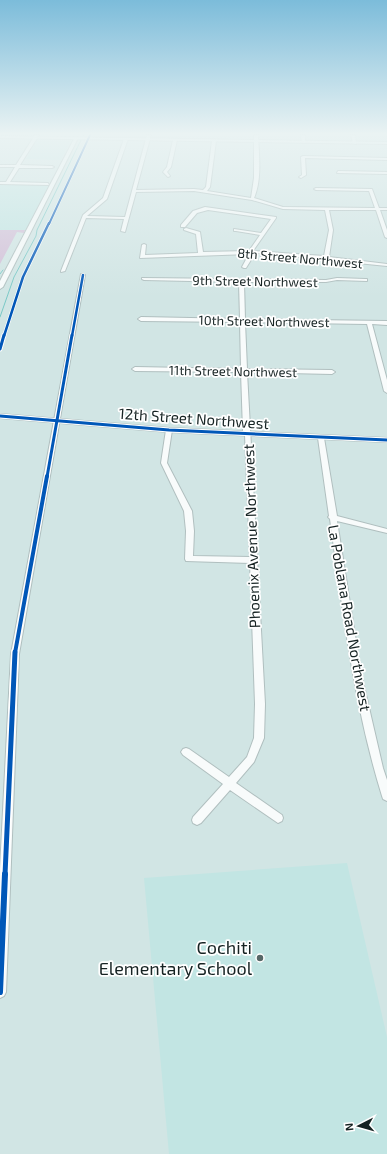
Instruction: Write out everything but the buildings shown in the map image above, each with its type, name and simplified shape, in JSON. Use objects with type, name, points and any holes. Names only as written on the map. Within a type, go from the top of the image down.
[{"type":"main road","name":"12th Street Northwest","points":[[0,416],[248,435],[387,440]]},
{"type":"street","points":[[0,287],[50,189]]},
{"type":"street","points":[[63,271],[84,217],[88,212],[106,199],[109,189]]},
{"type":"street","points":[[252,199],[255,189]]},
{"type":"street","points":[[316,189],[371,190],[387,237]]},
{"type":"street","points":[[122,231],[135,191],[205,191],[252,199],[283,208],[387,209]]},
{"type":"street","points":[[201,254],[198,233],[185,227],[195,212],[206,209],[274,218],[251,250],[252,255],[244,267]]},
{"type":"street","points":[[326,258],[331,230],[327,209]]},
{"type":"street","points":[[84,217],[127,218]]},
{"type":"street","points":[[236,230],[262,234]]},
{"type":"street","name":"8th Street Northwest","points":[[144,245],[142,258],[251,252],[387,265]]},
{"type":"street","points":[[0,992],[15,654],[83,276]]},
{"type":"street","name":"9th Street Northwest","points":[[144,279],[365,280]]},
{"type":"street","name":"Phoenix Avenue Northwest","points":[[198,820],[251,759],[259,738],[260,704],[248,435],[246,431],[244,321],[241,280]]},
{"type":"street","name":"10th Street Northwest","points":[[141,319],[387,323]]},
{"type":"street","points":[[369,322],[387,391]]},
{"type":"street","name":"11th Street Northwest","points":[[135,369],[332,372]]},
{"type":"street","points":[[168,430],[164,464],[188,511],[190,531],[188,558],[253,560]]},
{"type":"street","name":"La Poblana Road Northwest","points":[[321,438],[357,673],[376,761],[387,796]]},
{"type":"street","points":[[332,517],[387,531]]},
{"type":"street","points":[[186,752],[278,818]]},
{"type":"shaded area","points":[[0,189],[47,189],[25,231],[0,230]]},
{"type":"shaded area","points":[[0,230],[25,230],[24,233],[17,232],[0,264]]},
{"type":"shaded area","name":"Cochiti Elementary School","points":[[347,863],[387,1037],[387,1154],[169,1154],[144,878]]},
{"type":"waterway","points":[[0,317],[14,277],[36,236],[37,230],[57,189]]},
{"type":"waterway","points":[[0,274],[3,270]]},
{"type":"cycle path","points":[[0,349],[23,277],[65,189]]},
{"type":"cycle path","points":[[0,992],[15,654],[83,275]]},
{"type":"cycle path","points":[[0,416],[169,430],[387,440]]},
{"type":"place","name":"Cochiti Elementary School","points":[[260,958]]}]
